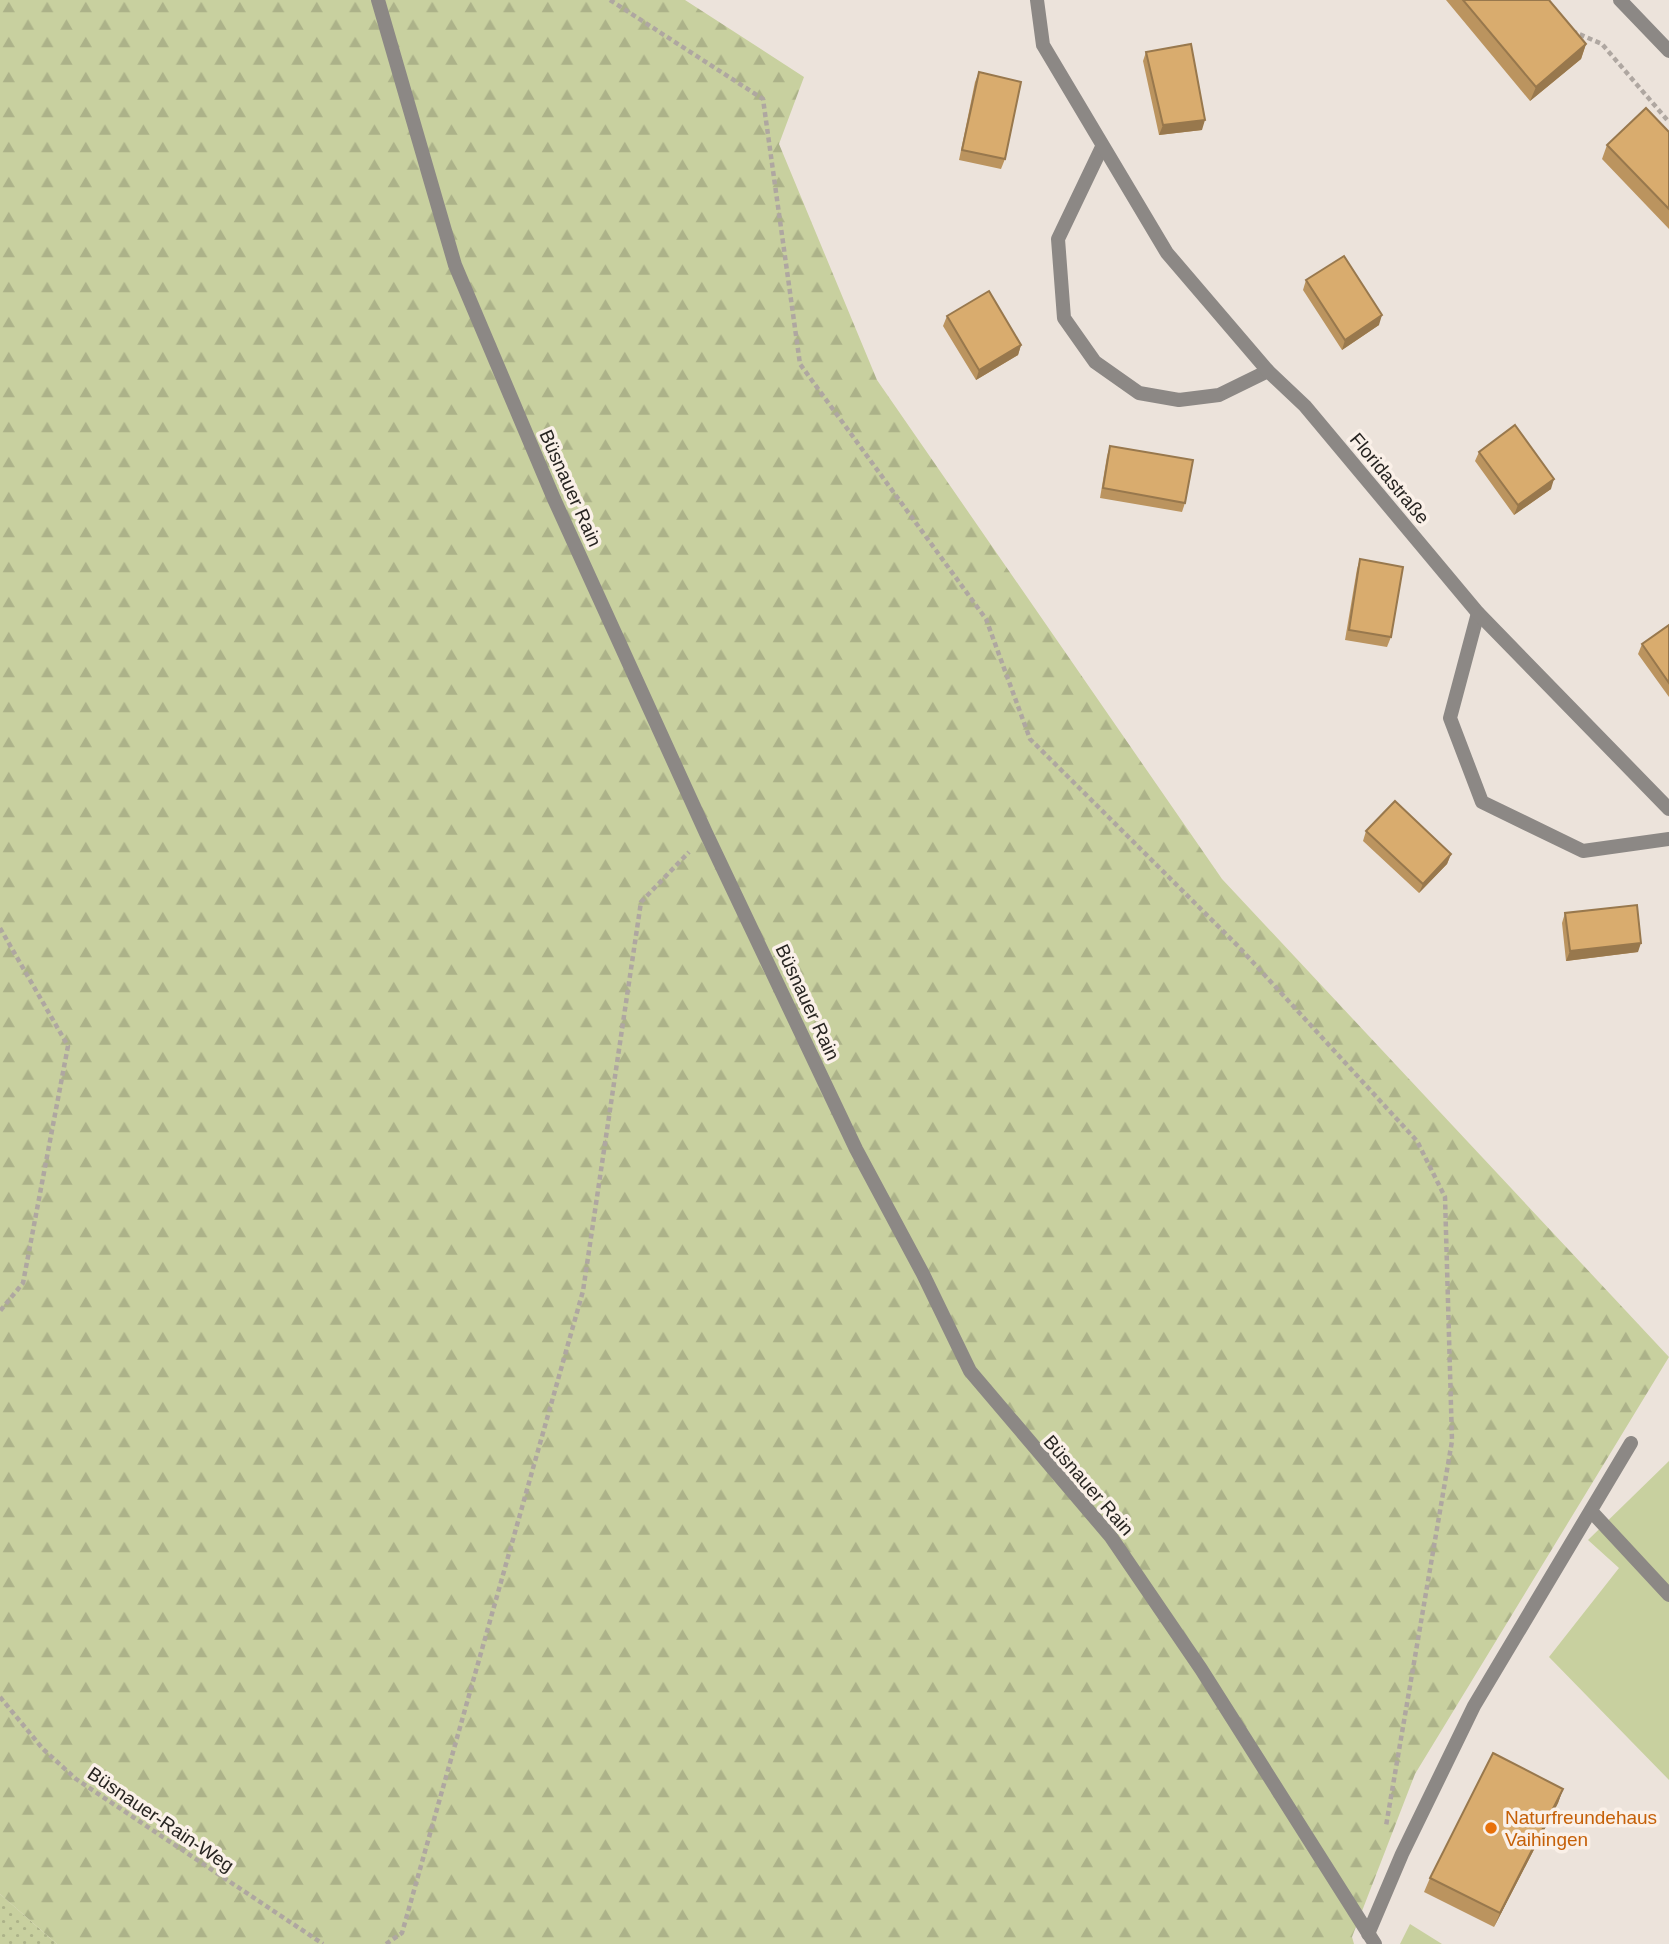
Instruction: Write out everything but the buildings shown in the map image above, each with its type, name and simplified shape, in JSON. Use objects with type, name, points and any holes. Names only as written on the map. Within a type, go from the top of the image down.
[{"type":"street","name":"Büsnauer Rain","points":[[379,0],[455,265],[554,499],[706,834],[856,1149],[923,1274],[970,1371],[1029,1444],[1111,1537],[1201,1669],[1371,1939]]},
{"type":"street","name":"Floridastraße","points":[[1037,0],[1043,45],[1167,253],[1268,371],[1305,406],[1478,613],[1669,809]]},
{"type":"street","points":[[1620,0],[1669,51]]},
{"type":"street","points":[[1102,147],[1058,239],[1064,318],[1094,362],[1139,393],[1179,400],[1219,395],[1268,371]]},
{"type":"street","points":[[1478,613],[1450,718],[1482,802],[1583,850],[1669,839]]},
{"type":"street","points":[[1371,1939],[1402,1854],[1474,1706],[1631,1443]]},
{"type":"street","points":[[1591,1511],[1669,1595]]},
{"type":"path","points":[[611,0],[763,99],[800,364],[986,620],[1030,739],[1238,946],[1417,1141],[1445,1197],[1452,1441],[1384,1838]]},
{"type":"path","points":[[1566,28],[1602,44],[1667,114],[1669,122]]},
{"type":"path","points":[[386,1944],[402,1933],[583,1291],[641,902],[706,834]]},
{"type":"path","points":[[0,928],[68,1046],[23,1283],[0,1311]]},
{"type":"path","name":"Büsnauer-Rain-Weg","points":[[0,1697],[43,1749],[75,1779],[323,1944]]},
{"type":"green space","points":[[0,0],[685,0],[804,77],[779,144],[877,380],[1222,879],[1669,1357],[1415,1774],[1352,1937],[1354,1944],[57,1944],[0,1894]]},
{"type":"green space","points":[[1669,1461],[1669,1780],[1549,1657],[1619,1568],[1588,1540]]},
{"type":"green space","points":[[0,1894],[57,1944],[0,1944]]},
{"type":"green space","points":[[1410,1924],[1442,1944],[1400,1944]]},
{"type":"place","name":"Naturfreundehaus Vaihingen","points":[[1491,1828]]}]
